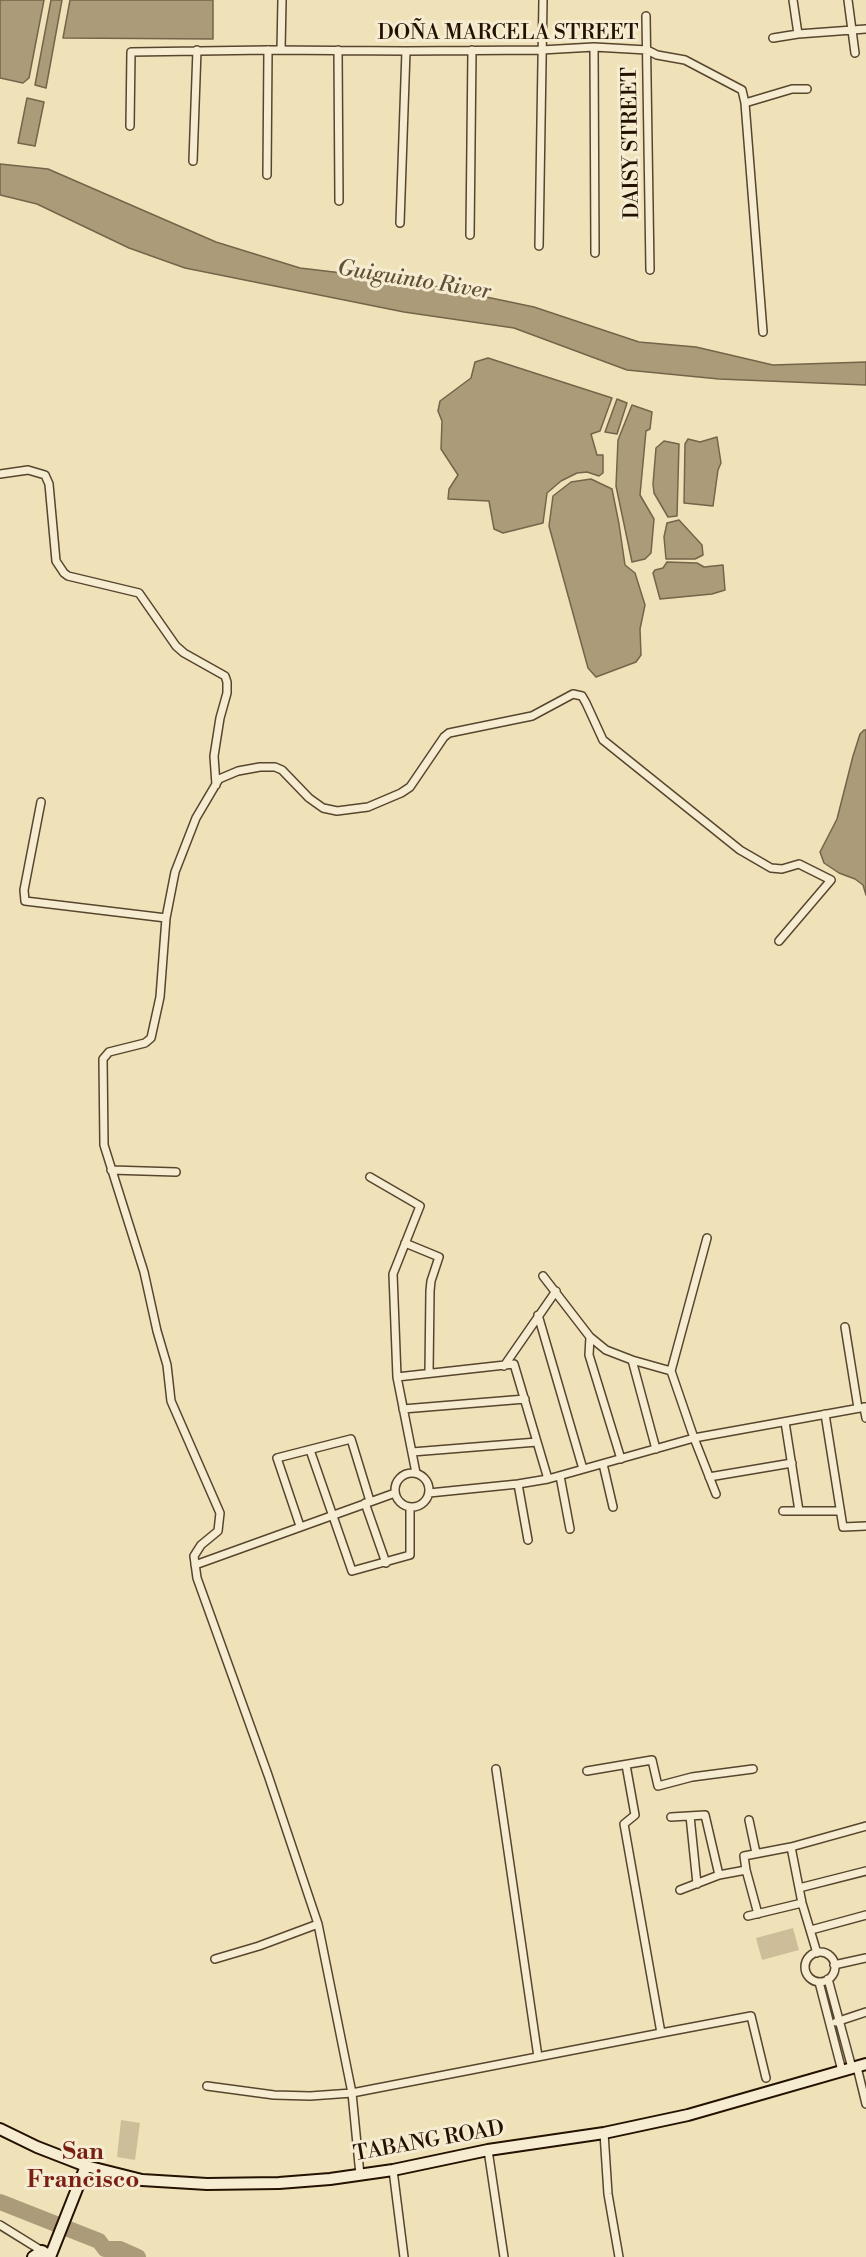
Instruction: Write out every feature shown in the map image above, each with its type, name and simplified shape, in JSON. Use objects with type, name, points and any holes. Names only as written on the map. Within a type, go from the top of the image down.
[{"type":"main road","name":"TABANG ROAD","points":[[0,2129],[37,2147],[86,2166],[142,2180],[207,2184],[279,2183],[393,2170],[488,2151],[604,2133],[688,2115],[854,2067]]},
{"type":"main road","points":[[44,2255],[61,2233],[86,2166]]},
{"type":"street","points":[[281,50],[282,0]]},
{"type":"street","points":[[539,246],[543,0]]},
{"type":"street","points":[[793,0],[798,33]]},
{"type":"street","points":[[848,0],[855,53]]},
{"type":"street","name":"DAISY STREET","points":[[646,16],[650,270]]},
{"type":"street","points":[[773,38],[798,33],[866,29]]},
{"type":"street","points":[[594,47],[595,253]]},
{"type":"street","name":"DOÑA MARCELA STREET","points":[[130,126],[131,52],[541,50],[594,47],[647,50],[657,55],[685,60],[742,90],[745,103]]},
{"type":"street","points":[[193,161],[197,50]]},
{"type":"street","points":[[267,175],[268,50]]},
{"type":"street","points":[[338,50],[339,201]]},
{"type":"street","points":[[470,235],[472,50]]},
{"type":"street","points":[[400,223],[406,51]]},
{"type":"street","points":[[763,332],[745,103],[792,89],[807,89]]},
{"type":"street","points":[[0,474],[28,470],[45,475],[49,484],[56,561],[64,573],[68,576],[139,593],[176,646],[225,676],[227,693],[220,718],[214,756],[216,785]]},
{"type":"street","points":[[360,2175],[352,2093],[318,1924],[268,1775],[197,1578],[195,1565],[197,1550],[218,1531],[220,1513],[171,1401],[166,1365],[144,1272],[104,1145],[103,1059],[109,1052],[145,1043],[151,1038],[160,997],[165,918],[175,872],[185,841],[196,818],[224,776],[260,767],[275,767],[282,770],[309,798],[323,808],[337,811],[378,804],[401,794],[410,787],[444,737],[449,734],[532,716],[573,694],[578,694],[586,703],[603,740],[740,850],[771,868],[782,869],[800,864],[831,880],[779,941]]},
{"type":"street","points":[[41,802],[24,890],[25,901],[165,918]]},
{"type":"street","points":[[111,1170],[176,1173]]},
{"type":"street","points":[[370,1177],[420,1206],[393,1274],[397,1377],[416,1473]]},
{"type":"street","points":[[707,1238],[671,1371],[716,1494]]},
{"type":"street","points":[[405,1244],[439,1257],[430,1291],[429,1373]]},
{"type":"street","points":[[543,1276],[590,1337],[606,1350],[671,1371]]},
{"type":"street","points":[[504,1365],[556,1291]]},
{"type":"street","points":[[538,1315],[583,1469]]},
{"type":"street","points":[[845,1328],[866,1418]]},
{"type":"street","points":[[590,1337],[589,1355],[621,1459]]},
{"type":"street","points":[[632,1360],[656,1449]]},
{"type":"street","points":[[397,1377],[514,1365],[548,1479]]},
{"type":"street","points":[[404,1409],[525,1399]]},
{"type":"street","points":[[429,1492],[548,1479],[694,1438],[862,1408]]},
{"type":"street","points":[[825,1414],[843,1527],[866,1526]]},
{"type":"street","points":[[785,1422],[800,1511]]},
{"type":"street","points":[[300,1526],[277,1458],[351,1439],[386,1563]]},
{"type":"street","points":[[412,1452],[537,1442]]},
{"type":"street","points":[[310,1450],[352,1571],[410,1555],[410,1507]]},
{"type":"street","points":[[709,1477],[792,1463]]},
{"type":"street","points":[[603,1464],[613,1507]]},
{"type":"street","points":[[416,1473],[425,1478],[429,1492],[420,1505],[410,1507],[401,1503],[395,1493],[396,1484],[401,1476],[416,1473]]},
{"type":"street","points":[[560,1476],[570,1529]]},
{"type":"street","points":[[518,1484],[528,1540]]},
{"type":"street","points":[[195,1565],[395,1493]]},
{"type":"street","points":[[783,1511],[840,1511]]},
{"type":"street","points":[[586,1771],[652,1760],[658,1786],[692,1778],[753,1769]]},
{"type":"street","points":[[626,1765],[635,1815],[624,1824],[660,2033]]},
{"type":"street","points":[[496,1769],[538,2057]]},
{"type":"street","points":[[671,1817],[705,1815],[719,1875]]},
{"type":"street","points":[[690,1816],[697,1884]]},
{"type":"street","points":[[749,1820],[756,1854]]},
{"type":"street","points":[[758,1914],[744,1856],[791,1847],[866,1826]]},
{"type":"street","points":[[791,1847],[802,1903],[817,1953]]},
{"type":"street","points":[[680,1890],[719,1875],[746,1870]]},
{"type":"street","points":[[799,1888],[866,1871]]},
{"type":"street","points":[[748,1916],[802,1903]]},
{"type":"street","points":[[811,1930],[866,1915]]},
{"type":"street","points":[[215,1959],[318,1924]]},
{"type":"street","points":[[817,1953],[829,1955],[834,1965],[832,1975],[819,1982],[810,1978],[806,1970],[809,1957],[817,1953]]},
{"type":"street","points":[[834,1965],[866,1958]]},
{"type":"street","points":[[828,1979],[866,2104]]},
{"type":"street","points":[[819,1982],[831,2023],[854,2067]]},
{"type":"street","points":[[831,2023],[866,2012]]},
{"type":"street","points":[[207,2086],[274,2095],[310,2096],[352,2093],[751,2016],[766,2078]]},
{"type":"street","points":[[604,2133],[608,2194],[619,2257]]},
{"type":"street","points":[[488,2151],[504,2257]]},
{"type":"street","points":[[393,2170],[404,2257]]},
{"type":"street","points":[[0,2225],[44,2255]]},
{"type":"shaded area","points":[[0,0],[44,0],[29,78],[23,83],[0,78]]},
{"type":"shaded area","points":[[51,0],[62,0],[46,88],[35,85]]},
{"type":"shaded area","points":[[70,0],[213,0],[213,39],[63,38]]},
{"type":"shaded area","points":[[27,98],[44,102],[35,146],[18,143]]},
{"type":"shaded area","points":[[0,164],[48,169],[216,242],[300,268],[410,281],[534,307],[639,342],[696,347],[773,365],[866,362],[866,385],[719,379],[627,370],[514,328],[404,312],[185,268],[129,248],[37,204],[0,195]]},
{"type":"shaded area","points":[[488,358],[612,398],[600,431],[591,434],[597,455],[603,455],[603,473],[599,476],[587,472],[577,473],[561,481],[547,493],[543,523],[503,533],[494,529],[489,501],[448,499],[449,489],[458,475],[441,449],[442,421],[438,411],[440,401],[471,378],[475,362]]},
{"type":"shaded area","points":[[617,399],[627,403],[617,434],[605,432]]},
{"type":"shaded area","points":[[632,405],[652,412],[650,429],[646,431],[640,495],[654,519],[651,553],[645,559],[632,562],[616,486],[618,440]]},
{"type":"shaded area","points":[[717,437],[721,463],[713,506],[684,503],[685,444],[688,439],[700,442]]},
{"type":"shaded area","points":[[664,441],[679,444],[677,516],[668,517],[654,493],[656,448]]},
{"type":"shaded area","points":[[591,479],[612,489],[625,565],[635,573],[645,605],[640,629],[641,655],[636,662],[596,677],[588,668],[549,526],[553,496],[571,482]]},
{"type":"shaded area","points":[[679,520],[702,545],[703,555],[695,559],[666,559],[664,537],[667,523]]},
{"type":"shaded area","points":[[667,562],[697,563],[704,567],[723,565],[725,590],[712,594],[660,599],[653,573],[663,568]]},
{"type":"shaded area","points":[[866,730],[866,895],[863,885],[824,863],[820,852],[837,819],[853,756],[860,734]]},
{"type":"shaded area","points":[[793,1928],[799,1950],[762,1960],[756,1938]]},
{"type":"shaded area","points":[[121,2120],[140,2123],[135,2160],[117,2157]]},
{"type":"waterway","points":[[0,2202],[99,2241],[105,2249],[120,2249],[138,2257]]},
{"type":"district","name":"San Francisco","points":[[83,2167]]},
{"type":"water label","name":"Guiguinto River","points":[[414,281]]}]
